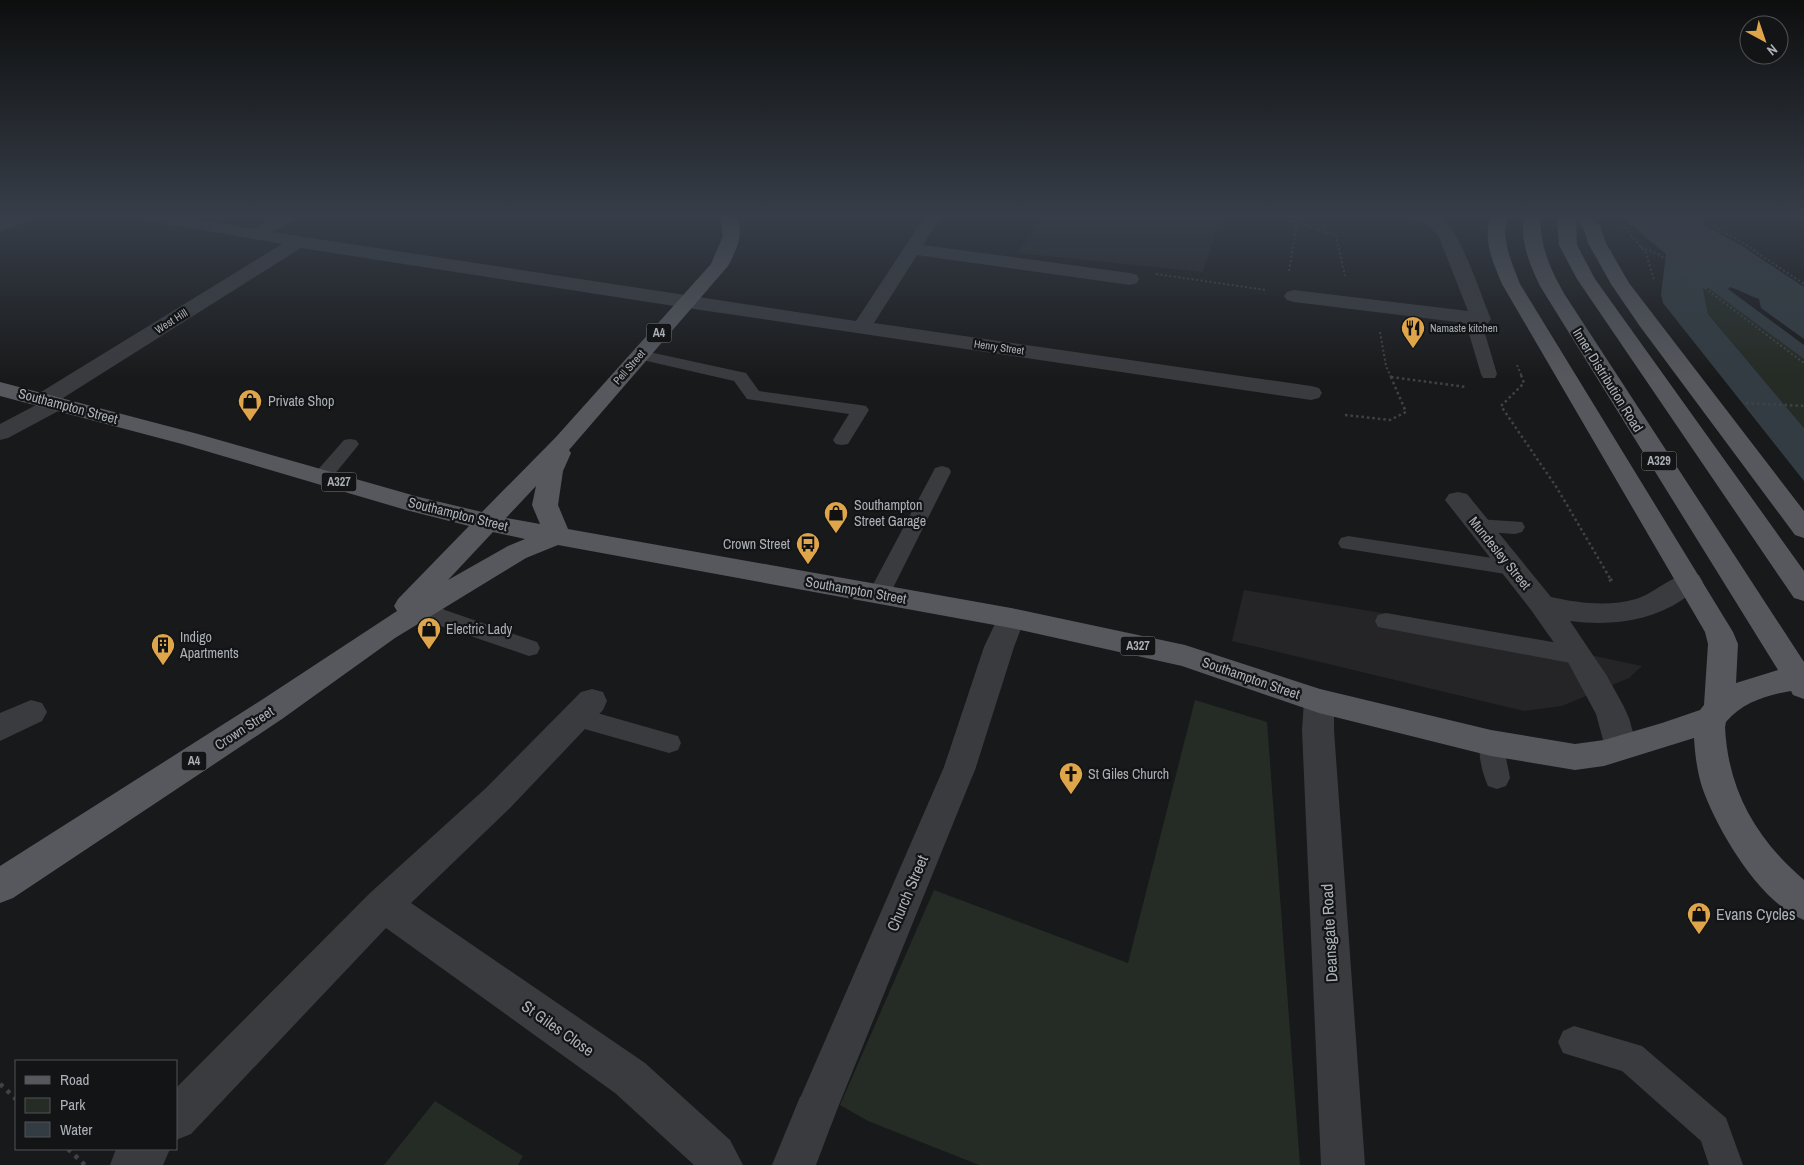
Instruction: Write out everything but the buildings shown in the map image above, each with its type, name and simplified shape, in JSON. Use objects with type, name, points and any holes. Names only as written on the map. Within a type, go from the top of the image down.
[{"type":"main road","name":"Pell Street","points":[[488,522],[564,442],[715,270]]},
{"type":"main road","name":"A329","points":[[1506,270],[1511,284],[1719,632],[1723,644],[1714,713]]},
{"type":"main road","name":"Inner Distribution Road","points":[[1542,270],[1555,295],[1804,687]]},
{"type":"main road","points":[[1581,270],[1655,380],[1804,591]]},
{"type":"main road","points":[[1613,270],[1641,314],[1804,529]]},
{"type":"main road","name":"Southampton Street","points":[[0,389],[50,401],[415,504],[488,522],[1011,618],[1185,656],[1319,701],[1492,743],[1575,757],[1604,753],[1666,735],[1714,713],[1764,684],[1804,678]]},
{"type":"main road","name":"Pell Street","points":[[556,535],[545,505],[551,471],[564,442]]},
{"type":"main road","name":"Crown Street","points":[[385,631],[488,522]]},
{"type":"main road","name":"Crown Street","points":[[0,886],[271,710],[385,631],[517,552],[556,535]]},
{"type":"main road","points":[[1714,713],[1710,750],[1719,787],[1735,824],[1759,858],[1790,892],[1804,903]]},
{"type":"street","name":"West Hill","points":[[0,432],[254,270]]},
{"type":"street","name":"Henry Street","points":[[482,270],[1311,393]]},
{"type":"street","points":[[862,327],[898,270]]},
{"type":"street","points":[[1073,270],[1130,278]]},
{"type":"street","points":[[1294,296],[1477,318],[1459,270]]},
{"type":"street","name":"Mundesley Street","points":[[1458,500],[1543,604],[1581,656],[1612,716],[1622,747]]},
{"type":"street","points":[[1543,604],[1572,612],[1599,614],[1630,612],[1654,604],[1689,582]]},
{"type":"street","name":"Church Street","points":[[794,1165],[960,767],[999,647],[1011,618]]},
{"type":"street","name":"Deansgate Road","points":[[1319,701],[1318,740],[1342,1165]]},
{"type":"street","points":[[178,1118],[383,905],[498,798],[584,709]]},
{"type":"street","points":[[0,728],[31,712]]},
{"type":"street","name":"St Giles Close","points":[[383,905],[630,1078],[715,1155],[721,1165]]},
{"type":"street","points":[[132,1165],[147,1150]]},
{"type":"lane","points":[[1477,318],[1489,374]]},
{"type":"lane","points":[[640,355],[740,377],[753,395],[860,410],[842,440]]},
{"type":"lane","points":[[322,477],[350,444]]},
{"type":"lane","points":[[879,594],[942,472]]},
{"type":"lane","points":[[1478,526],[1515,527]]},
{"type":"lane","points":[[1348,543],[1512,568]]},
{"type":"lane","points":[[425,607],[437,616],[529,648]]},
{"type":"lane","points":[[1386,621],[1581,656]]},
{"type":"lane","points":[[584,709],[669,743]]},
{"type":"lane","points":[[1492,743],[1497,778]]},
{"type":"lane","points":[[1574,1042],[1631,1056],[1714,1130],[1726,1165]]},
{"type":"path","points":[[1290,270],[1287,287],[1294,296]]},
{"type":"path","points":[[1344,270],[1352,303]]},
{"type":"path","points":[[1651,270],[1654,281]]},
{"type":"path","points":[[1682,270],[1804,363]]},
{"type":"path","points":[[1783,270],[1804,284]]},
{"type":"path","points":[[1151,273],[1253,287]]},
{"type":"path","points":[[1344,415],[1390,420],[1406,412],[1386,366],[1377,307]]},
{"type":"path","points":[[1390,377],[1473,387],[1470,371],[1489,374]]},
{"type":"path","points":[[1524,383],[1501,406],[1557,488],[1616,590]]},
{"type":"path","points":[[1745,403],[1804,406]]},
{"type":"path","points":[[0,1084],[15,1098]]},
{"type":"path","points":[[69,1150],[85,1165]]},
{"type":"shaded area","points":[[1244,590],[1430,621],[1642,666],[1629,678],[1562,706],[1524,711],[1232,641]]},
{"type":"green space","points":[[1708,288],[1804,358],[1804,428],[1708,314],[1703,289]]},
{"type":"green space","points":[[1195,700],[1267,722],[1300,1165],[979,1165],[868,1121],[840,1105],[934,890],[1128,963]]},
{"type":"green space","points":[[435,1101],[523,1156],[518,1165],[384,1165]]},
{"type":"water","points":[[1664,270],[1779,270],[1804,287],[1804,339],[1761,308],[1759,299],[1730,287],[1728,289],[1804,345],[1804,359],[1708,288],[1703,289],[1708,314],[1804,428],[1804,481],[1663,303],[1661,294]]},
{"type":"place","name":"Namaste kitchen","points":[[1413,349]]},
{"type":"place","name":"Private Shop","points":[[250,422]]},
{"type":"place","name":"Southampton Street Garage","points":[[836,534]]},
{"type":"place","name":"Crown Street","points":[[808,565]]},
{"type":"place","name":"Electric Lady","points":[[429,650]]},
{"type":"place","name":"Indigo Apartments","points":[[163,666]]},
{"type":"place","name":"St Giles Church","points":[[1071,795]]},
{"type":"place","name":"Evans Cycles","points":[[1699,935]]}]
